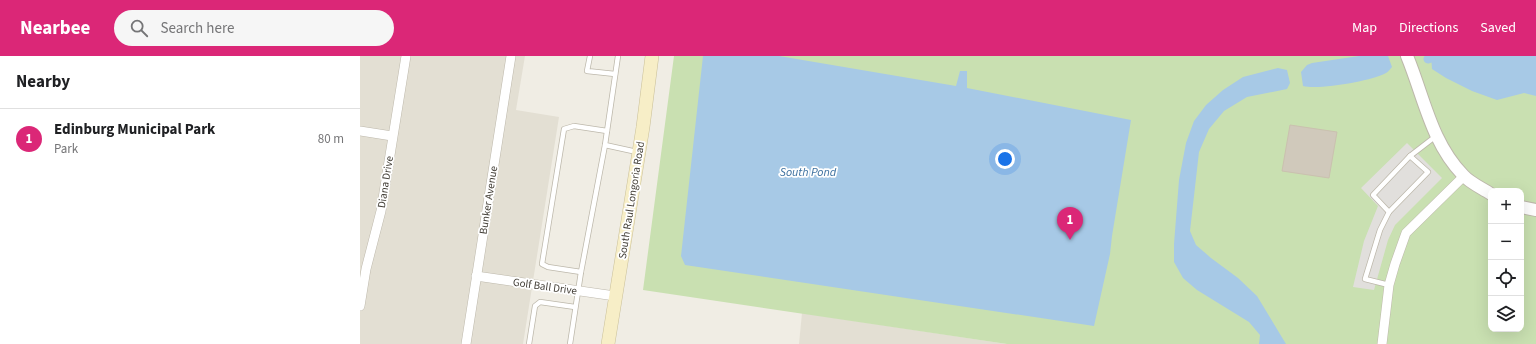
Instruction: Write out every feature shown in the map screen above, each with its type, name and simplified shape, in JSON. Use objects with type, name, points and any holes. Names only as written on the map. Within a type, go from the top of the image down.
[{"type":"main road","name":"South Raul Longoria Road","points":[[608,344],[639,152],[652,56]]},
{"type":"street","name":"Diana Drive","points":[[360,306],[366,269],[381,211],[406,56]]},
{"type":"street","name":"Bunker Avenue","points":[[466,344],[511,56]]},
{"type":"street","points":[[1407,56],[1436,136],[1454,164],[1464,176],[1488,192]]},
{"type":"street","points":[[360,130],[392,136]]},
{"type":"street","points":[[1382,344],[1389,285],[1406,234],[1464,176]]},
{"type":"street","points":[[1524,208],[1536,210]]},
{"type":"street","name":"Golf Ball Drive","points":[[476,276],[615,296]]},
{"type":"lane","points":[[590,56],[587,71],[615,74]]},
{"type":"lane","points":[[570,344],[581,272],[605,145],[618,56]]},
{"type":"lane","points":[[581,272],[548,267],[542,264],[564,129],[574,126],[607,131]]},
{"type":"lane","points":[[1389,212],[1373,195],[1410,156],[1436,136]]},
{"type":"lane","points":[[605,145],[639,152]]},
{"type":"lane","points":[[1389,285],[1365,279],[1380,230],[1389,212],[1428,172],[1410,156]]},
{"type":"lane","points":[[529,344],[535,306],[540,302],[575,307]]},
{"type":"shaded area","points":[[360,56],[525,56],[516,110],[559,117],[523,344],[360,344]]},
{"type":"shaded area","points":[[1407,143],[1442,178],[1395,225],[1388,240],[1374,290],[1353,287],[1364,241],[1378,206],[1361,188]]},
{"type":"shaded area","points":[[802,313],[1007,344],[799,344]]},
{"type":"green space","points":[[674,56],[1536,56],[1536,344],[1007,344],[643,290]]},
{"type":"water","name":"South Pond","points":[[703,56],[779,56],[956,86],[960,71],[967,71],[967,88],[1131,120],[1110,254],[1094,326],[685,265],[681,256]]},
{"type":"water","points":[[1359,56],[1388,56],[1392,67],[1387,73],[1358,82],[1321,87],[1303,86],[1301,72],[1307,65]]},
{"type":"water","points":[[1431,56],[1536,56],[1536,96],[1524,93],[1497,100],[1472,91],[1432,69]]},
{"type":"water","points":[[1278,68],[1287,70],[1290,83],[1287,89],[1247,97],[1224,111],[1209,129],[1199,152],[1190,231],[1196,245],[1238,278],[1257,296],[1286,344],[1259,344],[1260,335],[1249,322],[1197,290],[1183,278],[1174,262],[1174,244],[1179,180],[1186,143],[1194,121],[1206,105],[1223,90],[1243,77]]},
{"type":"building","points":[[1290,125],[1337,132],[1329,178],[1282,171]]},
{"type":"place","name":"Edinburg Municipal Park","points":[[1070,240]]}]
